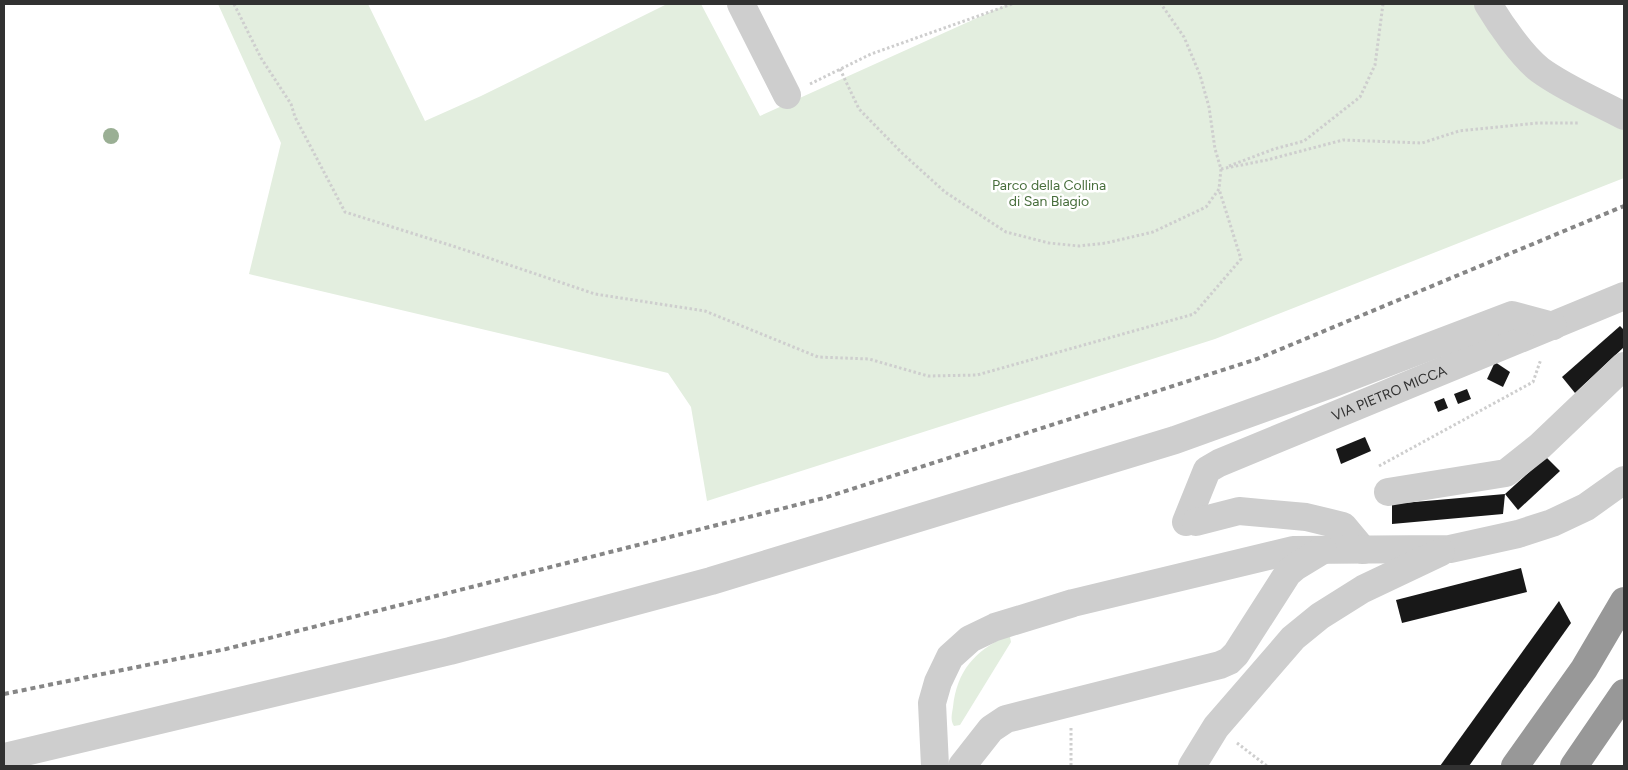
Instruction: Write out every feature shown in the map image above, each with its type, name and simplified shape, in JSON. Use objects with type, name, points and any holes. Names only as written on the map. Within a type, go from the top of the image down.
[{"type":"highway","points":[[1515,766],[1584,668],[1624,601]]},
{"type":"highway","points":[[1574,766],[1624,693]]},
{"type":"street","points":[[741,4],[778,61],[787,95]]},
{"type":"street","points":[[1488,4],[1522,53],[1539,69],[1560,83],[1624,116]]},
{"type":"street","name":"VIA PIETRO MICCA","points":[[1363,550],[1343,526],[1306,517],[1240,512],[1191,522],[1207,470],[1624,296]]},
{"type":"street","points":[[4,757],[450,651],[711,581],[1175,440],[1331,384],[1512,315],[1554,326]]},
{"type":"street","points":[[1388,492],[1506,473],[1540,446],[1624,366]]},
{"type":"street","points":[[935,766],[932,703],[938,682],[950,657],[970,639],[995,627],[1072,603],[1293,550],[1450,548],[1518,534],[1586,507],[1624,480]]},
{"type":"street","points":[[1192,766],[1216,727],[1293,638],[1320,616],[1364,589],[1450,548]]},
{"type":"street","points":[[962,766],[991,729],[1006,719],[1220,665],[1229,661],[1236,654],[1288,573],[1324,550]]},
{"type":"path","points":[[234,4],[261,58],[291,104],[295,117],[345,212],[462,248],[595,294],[705,311],[818,357],[869,359],[928,376],[977,375],[1194,314],[1241,259],[1219,190],[1221,169],[1215,148],[1209,107],[1200,74],[1184,37],[1161,4]]},
{"type":"path","points":[[787,95],[871,54],[1012,4]]},
{"type":"path","points":[[1221,169],[1274,149],[1304,141],[1360,97],[1375,65],[1384,4]]},
{"type":"path","points":[[840,69],[859,109],[902,154],[945,192],[1006,232],[1048,243],[1079,246],[1106,243],[1153,232],[1206,207],[1219,190]]},
{"type":"path","points":[[1221,169],[1267,160],[1343,140],[1422,143],[1460,131],[1538,123],[1582,123]]},
{"type":"path","points":[[1375,468],[1533,382],[1554,326]]},
{"type":"path","points":[[1063,704],[1072,731],[1072,766]]},
{"type":"green space","name":"Parco della Collina di San Biagio","points":[[218,4],[368,4],[425,121],[481,96],[667,4],[701,4],[760,116],[1008,4],[1501,4],[1540,58],[1624,111],[1624,178],[1215,339],[707,501],[691,407],[668,373],[249,274],[281,143]]},
{"type":"green space","points":[[1006,636],[1010,637],[1011,642],[960,725],[954,726],[952,717],[955,694],[963,673],[976,656]]},
{"type":"building","points":[[1620,326],[1624,330],[1624,347],[1575,393],[1562,377]]},
{"type":"building","points":[[1495,362],[1510,372],[1503,387],[1487,379]]},
{"type":"building","points":[[1467,389],[1471,399],[1458,404],[1454,394]]},
{"type":"building","points":[[1444,398],[1448,408],[1438,412],[1434,402]]},
{"type":"building","points":[[1365,437],[1371,451],[1341,464],[1336,449]]},
{"type":"building","points":[[1546,457],[1560,471],[1518,510],[1505,494]]},
{"type":"building","points":[[1505,494],[1503,514],[1392,524],[1392,504]]},
{"type":"building","points":[[1521,568],[1527,592],[1402,623],[1396,600]]},
{"type":"building","points":[[1559,601],[1571,623],[1469,766],[1440,766]]},
{"type":"railway","points":[[4,694],[226,649],[824,498],[1257,359],[1624,206]]}]
